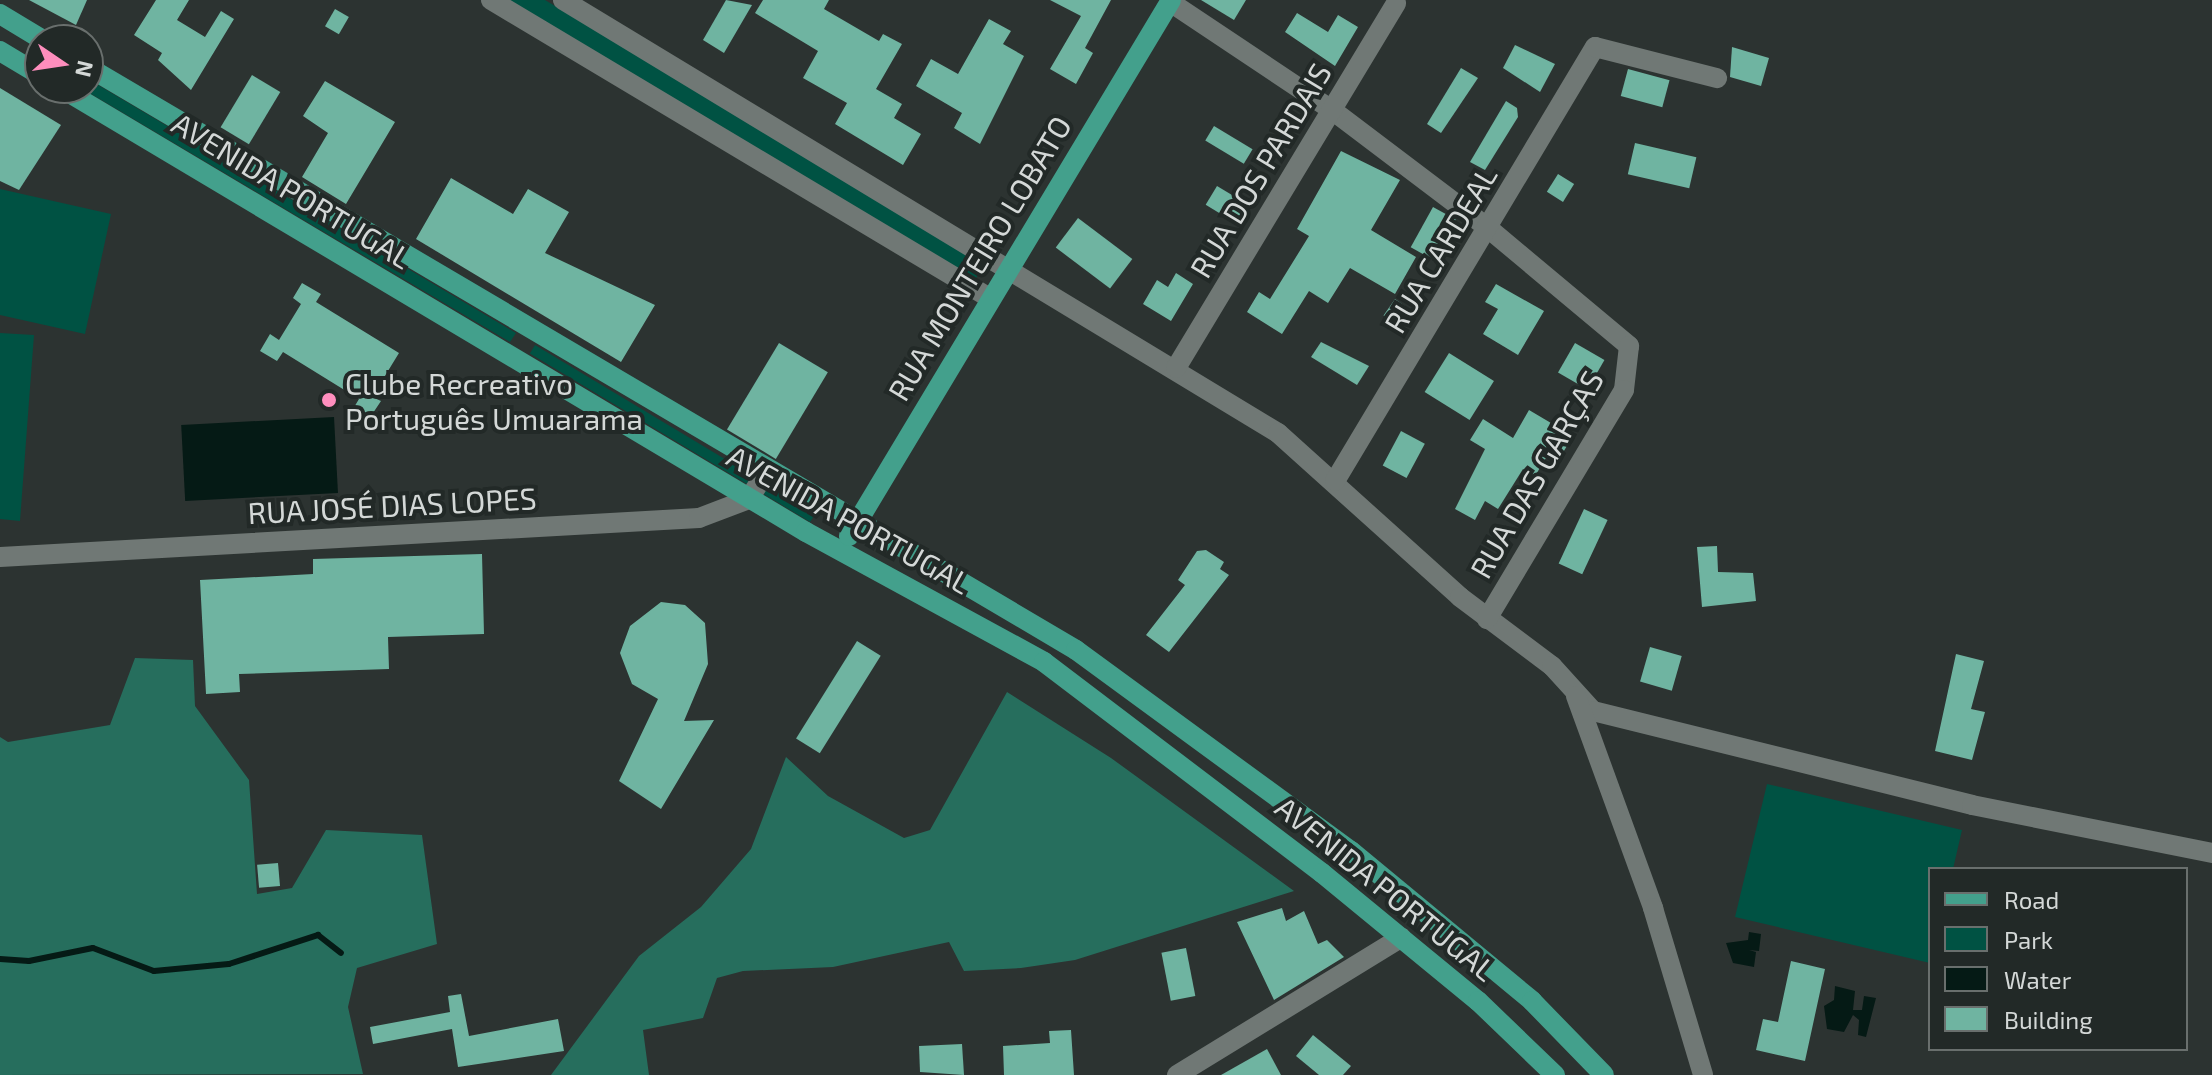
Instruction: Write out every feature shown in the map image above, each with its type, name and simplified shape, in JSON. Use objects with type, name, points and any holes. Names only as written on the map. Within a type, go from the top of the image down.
[{"type":"main road","name":"RUA MONTEIRO LOBATO","points":[[841,550],[988,297],[1169,1]]},
{"type":"main road","points":[[0,14],[24,29]]},
{"type":"main road","points":[[0,51],[24,65]]},
{"type":"main road","name":"AVENIDA PORTUGAL","points":[[104,76],[856,524],[1076,650],[1194,732],[1532,1001],[1604,1075]]},
{"type":"main road","name":"AVENIDA PORTUGAL","points":[[88,104],[749,499],[1044,662],[1107,705],[1401,938],[1555,1075]]},
{"type":"main road","points":[[260,206],[277,179]]},
{"type":"main road","points":[[515,357],[531,330]]},
{"type":"street","points":[[491,0],[988,297]]},
{"type":"street","points":[[563,0],[1005,269],[1176,368],[1278,433],[1487,619],[1552,666],[1576,696],[1593,711],[1972,805],[2212,853]]},
{"type":"street","name":"RUA DAS GARÇAS","points":[[1169,1],[1332,110],[1488,228],[1566,290],[1629,346],[1631,364],[1624,390],[1487,619]]},
{"type":"street","name":"RUA DOS PARDAIS","points":[[1176,368],[1396,3]]},
{"type":"street","name":"RUA CARDEAL","points":[[1335,481],[1595,47],[1717,78]]},
{"type":"street","points":[[749,499],[767,470]]},
{"type":"street","name":"RUA JOSÉ DIAS LOPES","points":[[0,557],[699,518],[749,499]]},
{"type":"street","points":[[1576,696],[1663,937],[1703,1075]]},
{"type":"street","points":[[1177,1075],[1401,938]]},
{"type":"green space","points":[[501,0],[545,0],[985,263],[975,280]]},
{"type":"green space","points":[[104,88],[516,333],[510,342],[104,102]]},
{"type":"green space","points":[[0,189],[111,214],[85,334],[0,315]]},
{"type":"green space","points":[[0,333],[34,335],[20,521],[0,519]]},
{"type":"green space","points":[[535,345],[815,513],[810,522],[530,354]]},
{"type":"green space","points":[[135,658],[193,660],[195,706],[249,780],[257,894],[292,888],[326,830],[422,835],[437,944],[357,968],[348,1007],[363,1074],[0,1075],[0,737],[8,742],[110,725]]},
{"type":"green space","points":[[1007,692],[1111,758],[1294,891],[1075,960],[1021,968],[964,971],[949,942],[833,967],[743,971],[717,978],[703,1018],[643,1030],[649,1075],[551,1075],[639,956],[701,907],[751,849],[786,757],[828,796],[904,838],[930,830]]},
{"type":"green space","points":[[1767,784],[1962,830],[1953,867],[1928,867],[1928,963],[1735,917]]},
{"type":"water","points":[[334,417],[338,493],[185,501],[181,425]]},
{"type":"water","points":[[1749,932],[1761,934],[1759,951],[1749,950],[1756,952],[1754,967],[1733,963],[1726,943],[1748,940]]},
{"type":"water","points":[[1835,986],[1855,991],[1853,1010],[1862,1010],[1864,996],[1876,998],[1866,1037],[1858,1035],[1859,1020],[1853,1015],[1844,1032],[1827,1029],[1824,1006],[1834,1000]]},
{"type":"building","points":[[29,0],[87,0],[74,24]]},
{"type":"building","points":[[156,0],[189,0],[177,20],[205,37],[221,11],[234,19],[191,90],[158,60],[162,53],[134,35]]},
{"type":"building","points":[[726,0],[752,5],[724,53],[703,40]]},
{"type":"building","points":[[763,0],[829,0],[824,9],[879,41],[883,34],[902,44],[876,89],[902,104],[894,118],[921,134],[903,165],[835,124],[847,103],[803,78],[818,51],[755,13]]},
{"type":"building","points":[[1050,0],[1111,0],[1085,48],[1093,53],[1076,84],[1050,69],[1081,16]]},
{"type":"building","points":[[1201,0],[1246,0],[1234,20]]},
{"type":"building","points":[[335,9],[349,17],[339,34],[325,26]]},
{"type":"building","points":[[1297,13],[1328,32],[1338,15],[1358,27],[1335,66],[1285,32]]},
{"type":"building","points":[[989,19],[1011,31],[1003,44],[1024,56],[980,144],[954,128],[962,113],[916,86],[931,59],[958,74]]},
{"type":"building","points":[[1515,45],[1555,64],[1540,92],[1503,68]]},
{"type":"building","points":[[1732,47],[1769,58],[1761,86],[1730,77]]},
{"type":"building","points":[[1461,68],[1478,78],[1441,133],[1427,124]]},
{"type":"building","points":[[1628,69],[1670,80],[1662,107],[1621,96]]},
{"type":"building","points":[[252,75],[280,92],[249,144],[221,127]]},
{"type":"building","points":[[325,81],[395,122],[346,204],[302,177],[328,133],[303,116]]},
{"type":"building","points":[[0,88],[61,125],[19,190],[0,181]]},
{"type":"building","points":[[1506,101],[1517,108],[1518,117],[1485,170],[1470,162]]},
{"type":"building","points":[[1214,126],[1253,149],[1244,164],[1205,141]]},
{"type":"building","points":[[1635,143],[1696,157],[1689,188],[1628,174]]},
{"type":"building","points":[[1341,151],[1400,180],[1371,230],[1416,257],[1395,294],[1350,268],[1328,303],[1309,291],[1282,334],[1247,312],[1259,292],[1270,299],[1309,236],[1297,229]]},
{"type":"building","points":[[1558,174],[1574,184],[1563,202],[1547,192]]},
{"type":"building","points":[[451,178],[513,214],[528,189],[569,212],[545,253],[655,305],[621,362],[416,239]]},
{"type":"building","points":[[1217,186],[1247,204],[1236,223],[1206,205]]},
{"type":"building","points":[[1433,207],[1456,220],[1433,260],[1411,247]]},
{"type":"building","points":[[1078,218],[1132,259],[1110,288],[1056,248]]},
{"type":"building","points":[[1176,273],[1193,284],[1171,321],[1143,304],[1157,280],[1168,287]]},
{"type":"building","points":[[302,283],[321,294],[316,302],[399,353],[372,397],[381,401],[369,419],[353,409],[359,399],[283,352],[277,361],[260,351],[270,334],[279,340],[301,304],[293,298]]},
{"type":"building","points":[[1496,284],[1544,311],[1518,355],[1483,334],[1498,309],[1485,302]]},
{"type":"building","points":[[1395,299],[1408,308],[1397,325],[1384,315]]},
{"type":"building","points":[[1321,342],[1369,366],[1357,385],[1311,357]]},
{"type":"building","points":[[779,343],[828,372],[776,459],[727,430]]},
{"type":"building","points":[[1575,343],[1604,360],[1587,389],[1558,372]]},
{"type":"building","points":[[1449,353],[1494,381],[1470,420],[1425,392]]},
{"type":"building","points":[[1529,410],[1573,436],[1559,459],[1549,453],[1535,476],[1523,469],[1498,509],[1485,501],[1475,520],[1455,509],[1485,449],[1470,440],[1483,419],[1513,438]]},
{"type":"building","points":[[1401,431],[1425,444],[1407,478],[1383,465]]},
{"type":"building","points":[[1584,509],[1608,520],[1582,574],[1559,563]]},
{"type":"building","points":[[1717,546],[1718,572],[1753,573],[1756,601],[1702,607],[1697,547]]},
{"type":"building","points":[[1206,550],[1224,562],[1220,569],[1229,575],[1169,652],[1146,635],[1185,585],[1178,580],[1197,551]]},
{"type":"building","points":[[482,554],[484,634],[388,637],[389,669],[239,674],[240,692],[206,694],[200,580],[313,574],[313,559]]},
{"type":"building","points":[[661,602],[685,605],[705,623],[708,664],[684,721],[714,720],[661,809],[619,781],[658,699],[632,684],[620,653],[630,626]]},
{"type":"building","points":[[857,641],[881,656],[820,753],[796,739]]},
{"type":"building","points":[[1650,647],[1682,656],[1672,691],[1640,682]]},
{"type":"building","points":[[1956,654],[1984,661],[1971,709],[1985,712],[1972,760],[1935,751]]},
{"type":"building","points":[[278,863],[280,886],[259,888],[257,865]]},
{"type":"building","points":[[1282,908],[1286,921],[1304,911],[1318,944],[1327,940],[1344,957],[1274,1000],[1237,922]]},
{"type":"building","points":[[1186,948],[1195,996],[1171,1001],[1161,953]]},
{"type":"building","points":[[1791,961],[1825,969],[1805,1061],[1756,1050],[1763,1019],[1778,1022]]},
{"type":"building","points":[[461,994],[469,1036],[558,1019],[564,1051],[458,1067],[452,1029],[373,1044],[370,1027],[450,1012],[448,996]]},
{"type":"building","points":[[1071,1030],[1074,1075],[1004,1075],[1003,1046],[1050,1043],[1049,1031]]},
{"type":"building","points":[[1313,1035],[1351,1066],[1343,1075],[1319,1075],[1296,1056]]},
{"type":"building","points":[[962,1044],[964,1075],[920,1072],[919,1046]]},
{"type":"building","points":[[1267,1049],[1281,1075],[1221,1075]]},
{"type":"waterway","points":[[0,959],[29,961],[93,948],[154,971],[229,964],[318,935],[341,953]]},
{"type":"place","name":"Clube Recreativo Português Umuarama","points":[[329,400]]}]
